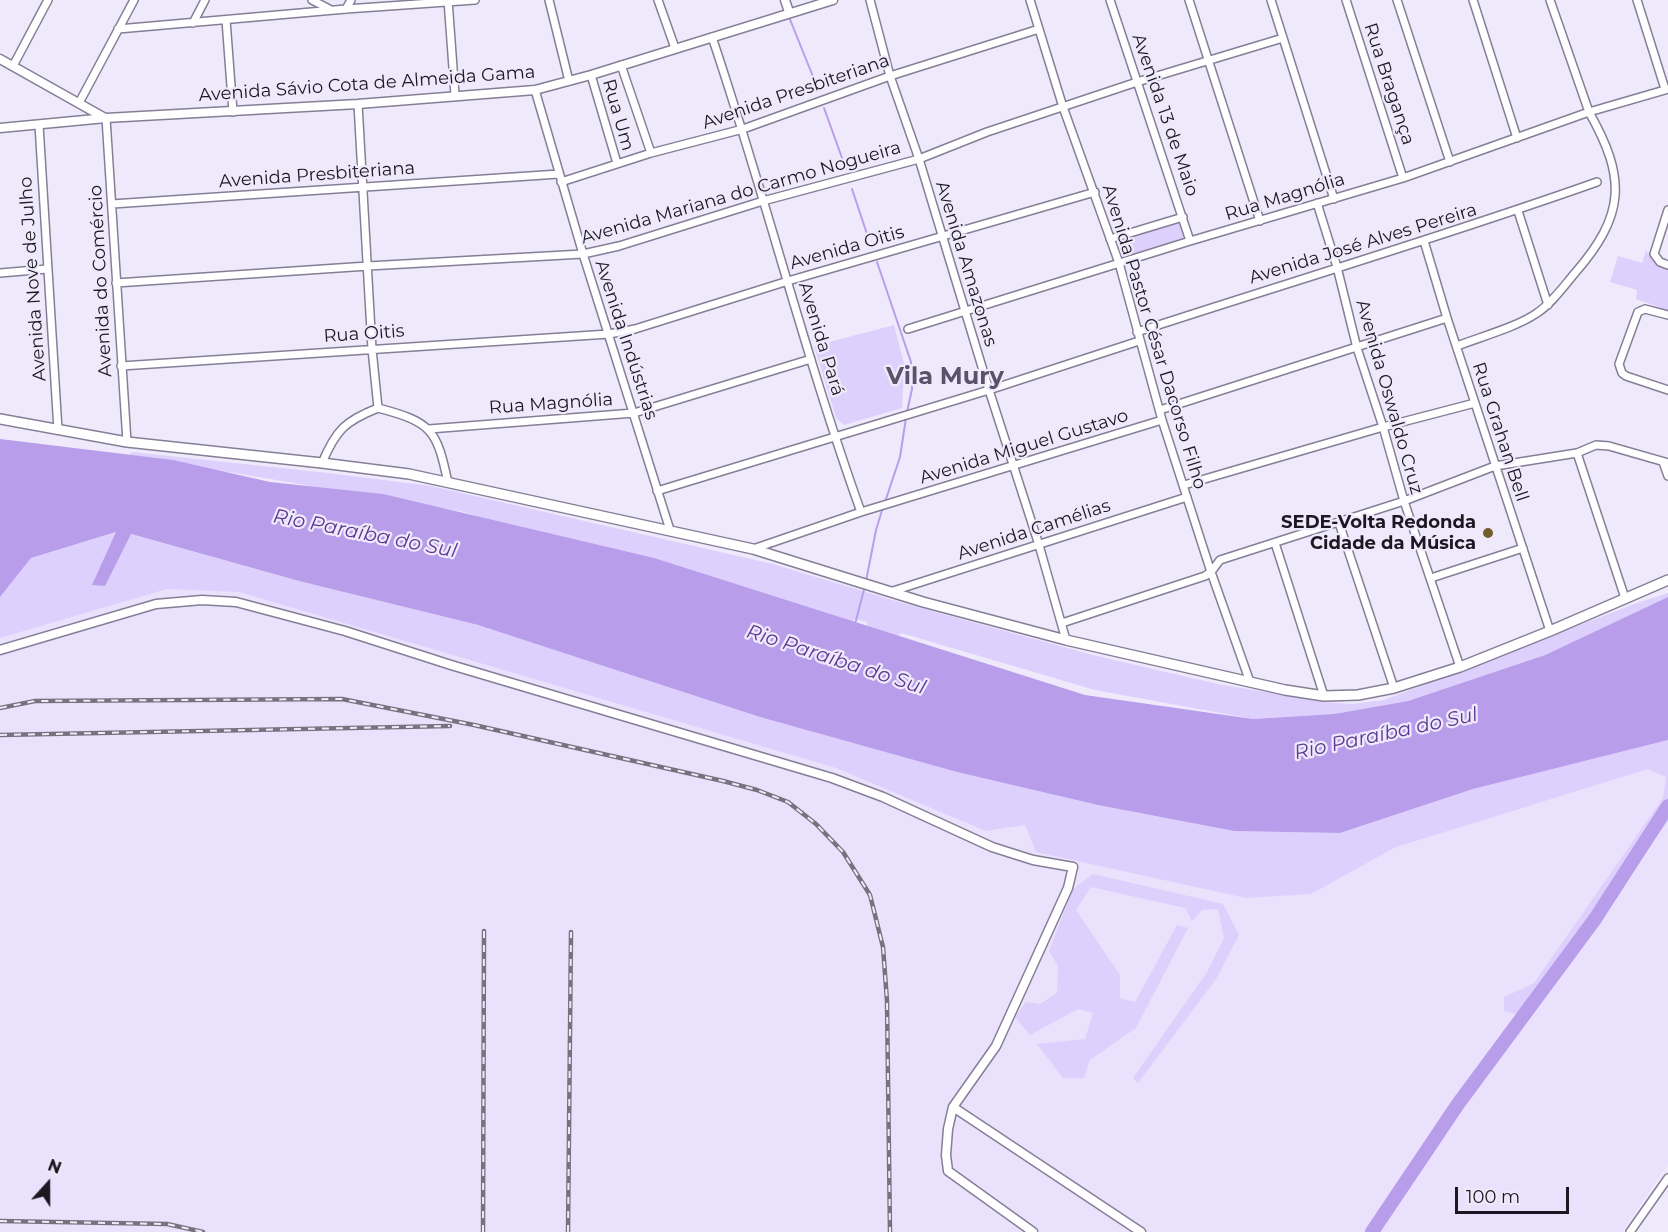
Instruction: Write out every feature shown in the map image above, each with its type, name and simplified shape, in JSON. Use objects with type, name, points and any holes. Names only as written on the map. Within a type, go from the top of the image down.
[{"type":"main road","points":[[0,419],[127,442],[409,474],[753,549],[890,592],[1066,640],[1285,690],[1324,696],[1359,695],[1394,688],[1460,667],[1668,580]]},
{"type":"street","points":[[13,66],[48,0]]},
{"type":"street","points":[[80,103],[134,0]]},
{"type":"street","points":[[193,23],[205,0]]},
{"type":"street","points":[[312,0],[331,10]]},
{"type":"street","points":[[346,9],[351,0]]},
{"type":"street","points":[[118,29],[475,0]]},
{"type":"street","points":[[549,0],[569,81]]},
{"type":"street","points":[[658,0],[675,48]]},
{"type":"street","points":[[785,0],[789,12]]},
{"type":"street","name":"Avenida Sávio Cota de Almeida Gama","points":[[0,128],[106,118],[358,104],[535,90],[712,37],[789,12],[800,4],[833,0]]},
{"type":"street","name":"Avenida Amazonas","points":[[870,0],[890,76],[919,159],[964,311],[1039,544],[1066,640]]},
{"type":"street","name":"Avenida Pastor César Dacorso Filho","points":[[1030,0],[1063,107],[1119,263],[1161,420],[1250,682]]},
{"type":"street","name":"Avenida 13 de Maio","points":[[1110,0],[1190,241]]},
{"type":"street","points":[[1189,0],[1260,221]]},
{"type":"street","points":[[1271,0],[1334,199]]},
{"type":"street","name":"Rua Bragança","points":[[1346,0],[1403,178]]},
{"type":"street","points":[[1397,0],[1450,162]]},
{"type":"street","points":[[1473,0],[1517,138]]},
{"type":"street","points":[[1456,346],[1519,322],[1548,305],[1591,255],[1610,223],[1615,206],[1617,188],[1612,162],[1599,129],[1589,112],[1550,0]]},
{"type":"street","points":[[1637,0],[1666,89]]},
{"type":"street","points":[[448,1],[455,95]]},
{"type":"street","points":[[226,20],[233,112]]},
{"type":"street","name":"Avenida Presbiteriana","points":[[112,204],[362,187],[560,178],[743,129],[890,76],[1039,28]]},
{"type":"street","name":"Avenida Pará","points":[[712,37],[743,129],[834,437],[861,512]]},
{"type":"street","name":"Avenida Mariana do Carmo Nogueira","points":[[116,283],[583,254],[619,246],[764,201],[919,159],[987,132],[1137,82],[1283,38]]},
{"type":"street","points":[[0,59],[106,118]]},
{"type":"street","points":[[621,65],[651,153]]},
{"type":"street","name":"Rua Um","points":[[591,75],[616,164]]},
{"type":"street","name":"Rua Magnólia","points":[[908,329],[1190,241],[1403,178],[1589,112],[1666,89]]},
{"type":"street","name":"Avenida Indústrias","points":[[535,90],[583,254],[670,530]]},
{"type":"street","points":[[358,104],[372,349],[378,408]]},
{"type":"street","name":"Avenida do Comércio","points":[[106,118],[127,442]]},
{"type":"street","name":"Avenida Nove de Julho","points":[[39,125],[58,430]]},
{"type":"street","name":"Avenida José Alves Pereira","points":[[1137,332],[1336,267],[1424,241],[1597,182]]},
{"type":"street","name":"Avenida Oitis","points":[[609,334],[635,329],[788,280],[1095,192]]},
{"type":"street","name":"Avenida Oswaldo Cruz","points":[[1317,203],[1357,348],[1404,501],[1460,667]]},
{"type":"street","points":[[1518,210],[1548,305]]},
{"type":"street","points":[[1668,210],[1654,251],[1656,258],[1668,265]]},
{"type":"street","points":[[1110,238],[1183,217]]},
{"type":"street","name":"Rua Grahan Bell","points":[[1424,241],[1456,346],[1550,631]]},
{"type":"street","points":[[0,273],[47,269]]},
{"type":"street","points":[[1668,315],[1645,309],[1636,315],[1620,364],[1620,369],[1626,376],[1668,390]]},
{"type":"street","points":[[1160,410],[1447,318]]},
{"type":"street","name":"Rua Oitis","points":[[121,366],[609,334]]},
{"type":"street","points":[[657,491],[910,412],[989,390],[1139,341]]},
{"type":"street","name":"Rua Magnólia","points":[[429,429],[634,413],[811,359]]},
{"type":"street","points":[[1184,485],[1383,427],[1475,403]]},
{"type":"street","points":[[322,463],[330,444],[344,425],[357,416],[378,408],[407,417],[429,429],[441,453],[448,483]]},
{"type":"street","name":"Avenida Miguel Gustavo","points":[[861,512],[1161,420]]},
{"type":"street","points":[[1062,622],[1205,576],[1220,560],[1340,523],[1495,466],[1576,453],[1596,445],[1609,446],[1666,462],[1668,476]]},
{"type":"street","points":[[1576,453],[1625,598]]},
{"type":"street","name":"Avenida Camélias","points":[[890,592],[1187,497]]},
{"type":"street","points":[[753,549],[861,512]]},
{"type":"street","points":[[1340,523],[1394,688]]},
{"type":"street","points":[[1275,543],[1324,696]]},
{"type":"street","points":[[1431,578],[1522,548]]},
{"type":"street","points":[[0,650],[156,604],[202,600],[236,602],[345,631],[451,665],[832,778],[884,797],[992,847],[1033,860],[1073,867],[1068,888],[996,1046],[953,1107],[948,1129],[946,1155],[948,1171],[1032,1232]]},
{"type":"street","points":[[953,1107],[1141,1232]]},
{"type":"street","points":[[1630,1232],[1668,1178]]},
{"type":"shaded area","points":[[1180,221],[1184,239],[1123,259],[1119,238]]},
{"type":"shaded area","points":[[1646,250],[1654,262],[1668,269],[1668,310],[1636,299],[1637,290],[1610,282],[1618,256],[1642,263]]},
{"type":"shaded area","points":[[894,325],[904,363],[902,408],[844,425],[836,418],[814,346]]},
{"type":"shaded area","points":[[132,452],[431,486],[773,564],[906,604],[1093,655],[1218,684],[1324,702],[1352,704],[1384,700],[1637,603],[1668,593],[1668,597],[1545,655],[1408,701],[1334,714],[1253,719],[1095,690],[901,633],[886,649],[866,644],[867,622],[854,619],[847,634],[464,512],[129,455]]},
{"type":"shaded area","points":[[117,532],[92,585],[105,586],[130,534],[299,581],[478,625],[760,717],[957,772],[1098,805],[1234,831],[1340,833],[1473,789],[1668,740],[1668,821],[1527,1017],[1504,1011],[1504,997],[1534,983],[1663,798],[1666,777],[1648,769],[1396,847],[1311,894],[1246,898],[1036,852],[1025,825],[986,831],[836,768],[239,592],[167,589],[0,638],[0,597],[31,558]]},
{"type":"shaded area","points":[[31,558],[1473,789],[1668,740],[1668,1164],[1622,1232],[0,1232],[0,597]]},
{"type":"shaded area","points":[[1093,874],[1223,904],[1239,935],[1216,979],[1138,1083],[1133,1078],[1207,972],[1224,938],[1218,909],[1202,910],[1192,921],[1185,908],[1091,887],[1076,910],[1120,975],[1120,998],[1135,1002],[1177,925],[1188,928],[1136,1028],[1090,1060],[1084,1078],[1063,1078],[1037,1044],[1085,1039],[1093,1013],[1078,1009],[1030,1035],[1015,1017],[1026,1002],[1040,1004],[1057,993],[1058,966],[1049,951],[1073,889]]},
{"type":"water","name":"Rio Paraíba do Sul","points":[[0,439],[173,460],[270,482],[383,494],[654,558],[1085,695],[1253,719],[1334,714],[1408,701],[1545,655],[1668,597],[1668,740],[1473,789],[1340,833],[1234,831],[1098,805],[957,772],[760,717],[478,625],[299,581],[131,534],[105,586],[92,585],[116,532],[31,558],[0,597]]},
{"type":"waterway","points":[[789,17],[816,84]]},
{"type":"waterway","points":[[824,108],[846,169]]},
{"type":"waterway","points":[[852,189],[868,237]]},
{"type":"waterway","points":[[877,262],[911,362],[912,389],[907,412]]},
{"type":"waterway","points":[[885,502],[900,457],[906,418]]},
{"type":"waterway","points":[[866,581],[883,507]]},
{"type":"waterway","points":[[855,624],[865,586]]},
{"type":"waterway","points":[[1372,1232],[1458,1104],[1595,919],[1668,806]]},
{"type":"railway","points":[[0,708],[35,701],[342,699],[474,725],[723,781],[757,790],[788,802],[816,824],[843,852],[870,895],[883,947],[887,1001],[890,1232]]},
{"type":"railway","points":[[0,735],[450,726]]},
{"type":"railway","points":[[483,1232],[484,931]]},
{"type":"railway","points":[[568,1232],[571,932]]},
{"type":"railway","points":[[0,1221],[167,1224],[203,1232]]},
{"type":"place","name":"SEDE-Volta Redonda Cidade da Música","points":[[1488,533]]},
{"type":"district","name":"Vila Mury","points":[[945,377]]}]
